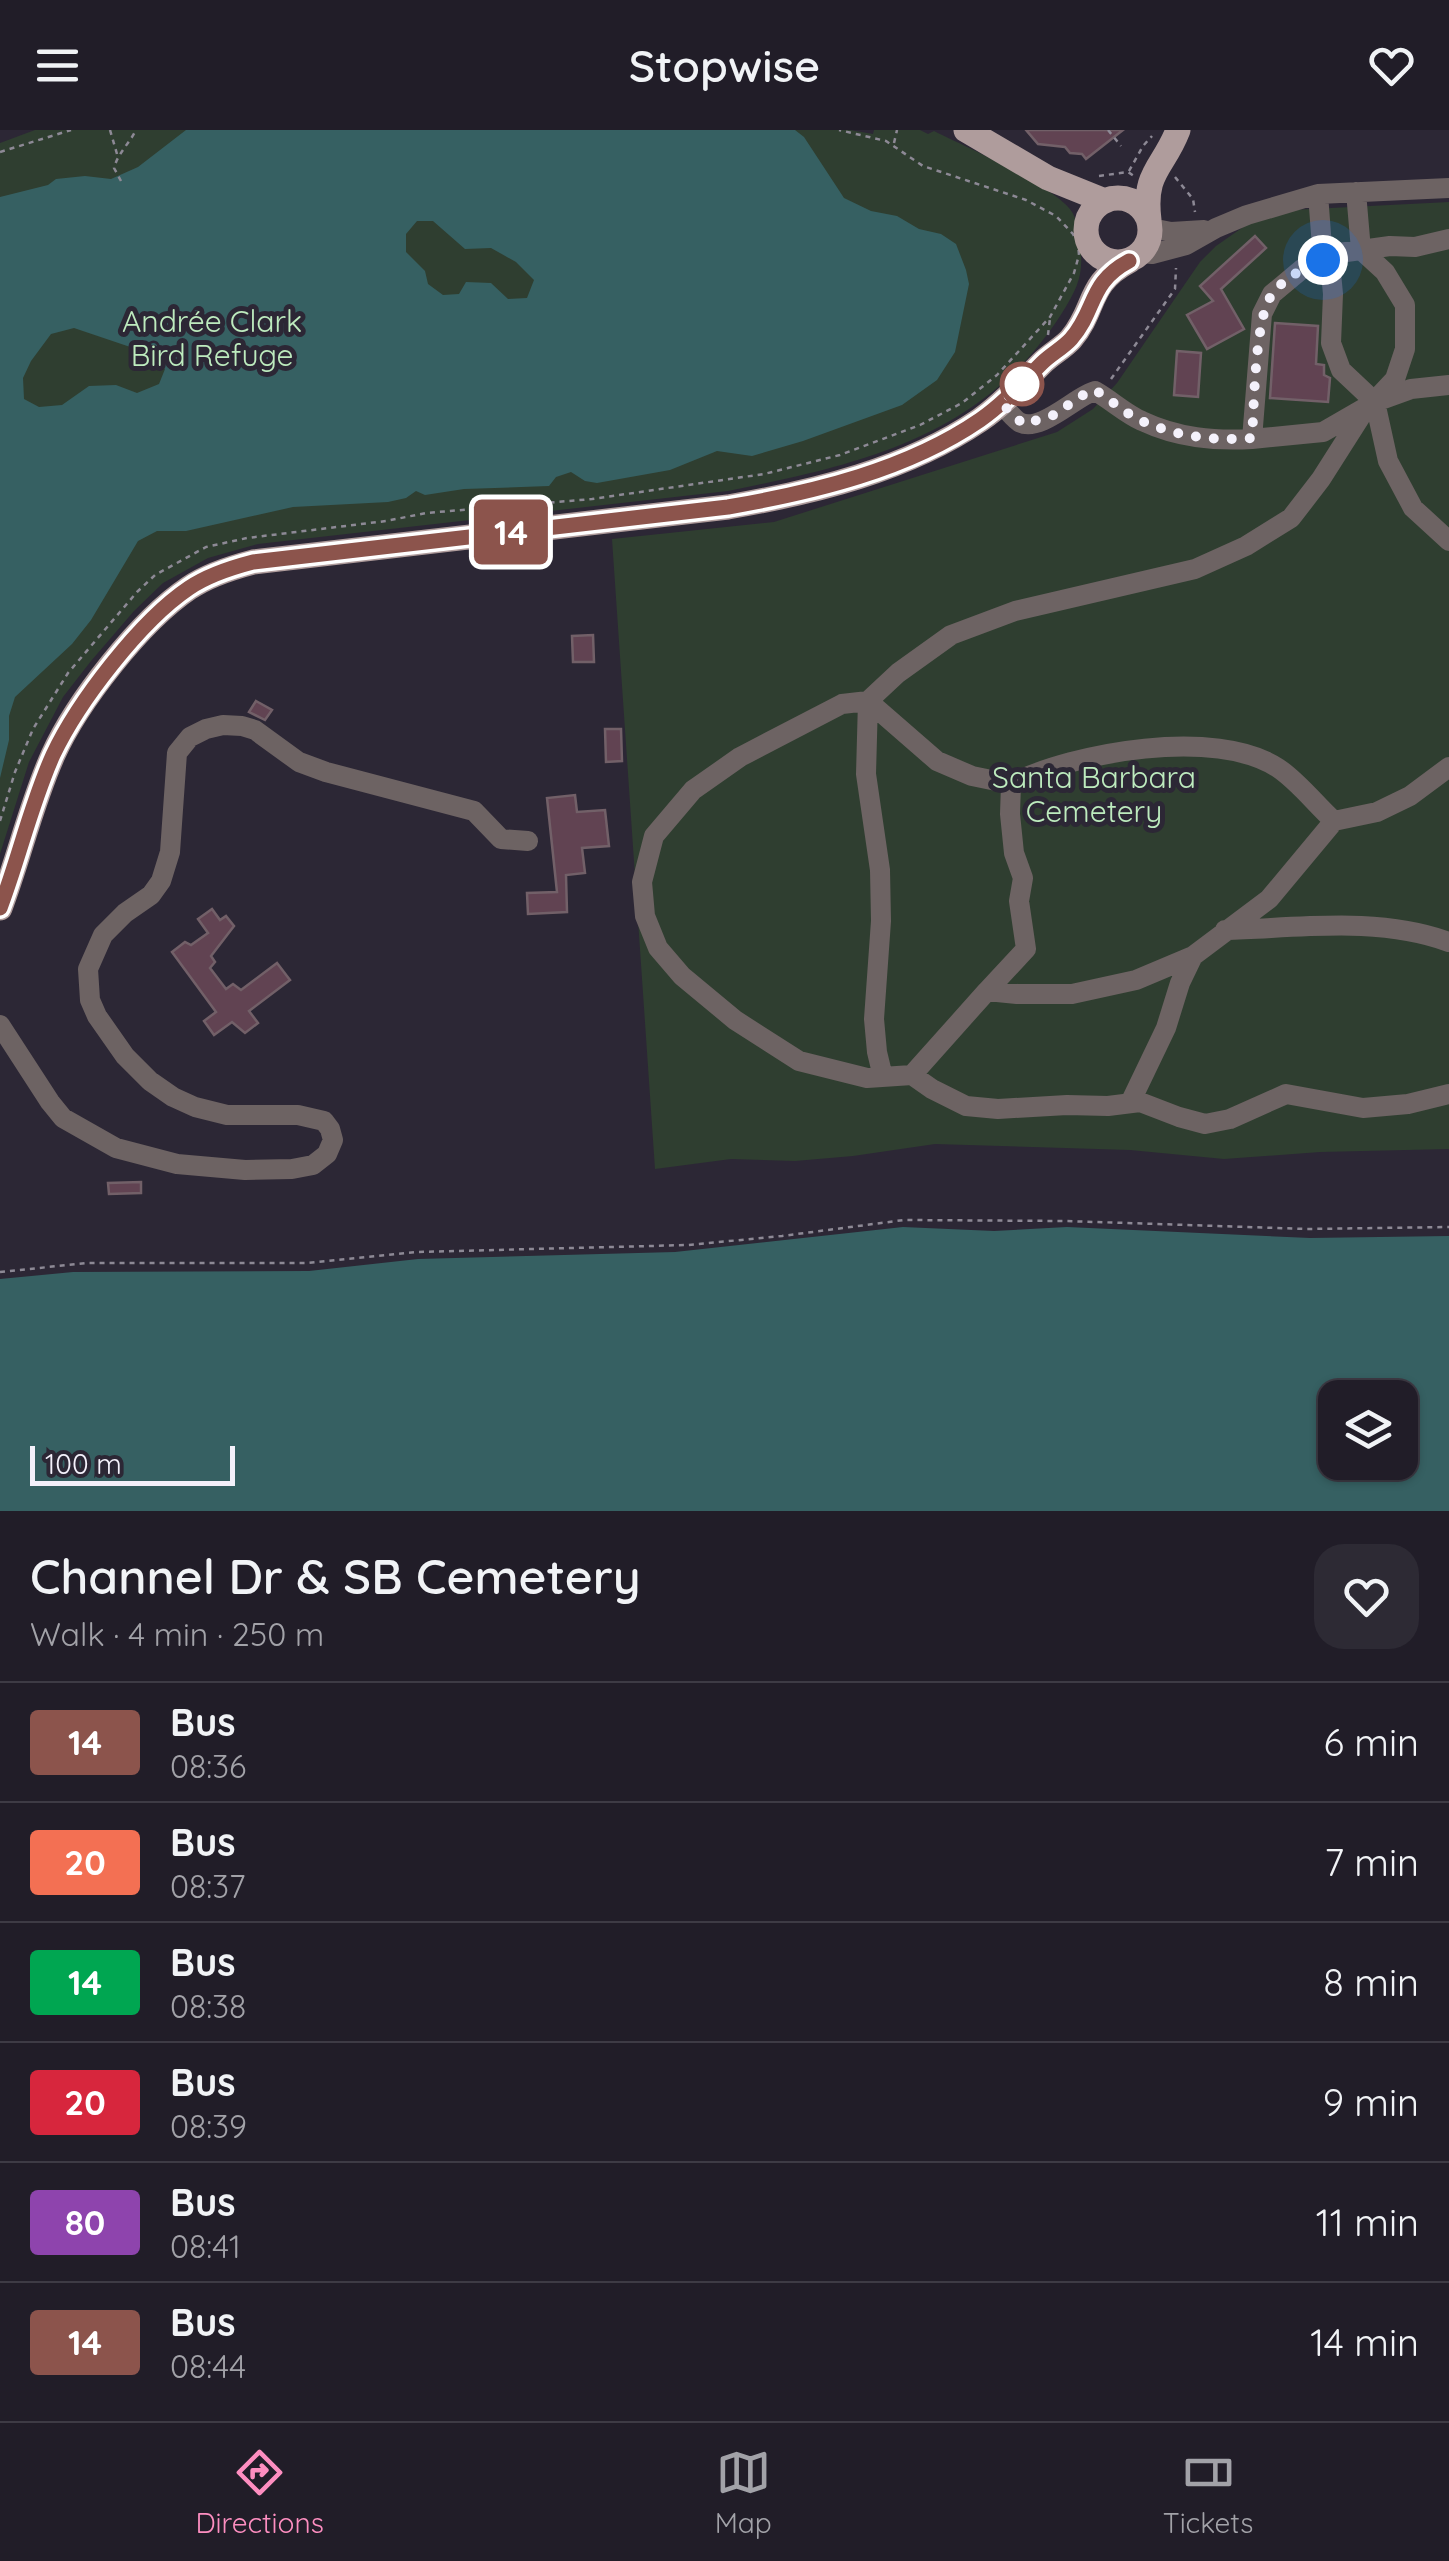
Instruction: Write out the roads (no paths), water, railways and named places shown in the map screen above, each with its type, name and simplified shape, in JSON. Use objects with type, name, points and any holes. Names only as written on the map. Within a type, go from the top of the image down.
[{"type":"main road","points":[[1045,360],[1082,292],[1096,222],[1131,186],[1161,139],[1176,130]]},
{"type":"main road","points":[[0,908],[53,755],[76,712],[157,614],[193,586],[253,562],[784,498],[910,458],[979,421],[1001,403],[1070,340],[1100,283],[1147,246],[1149,184],[1176,130]]},
{"type":"main road","points":[[976,133],[1048,178],[1096,222],[1101,258],[1110,262],[1135,257]]},
{"type":"main road","points":[[1096,222],[1127,199],[1140,206],[1150,224]]},
{"type":"street","points":[[1135,257],[1186,245],[1216,228],[1270,207],[1318,194],[1449,188]]},
{"type":"street","points":[[1356,192],[1361,250],[1385,272],[1405,305],[1405,349],[1395,380],[1346,437],[1291,518],[1246,546],[1195,569],[1015,611],[952,635],[898,673],[868,701],[842,704],[740,757],[693,790],[654,836],[642,882],[645,916],[658,948],[682,976],[735,1020],[799,1061],[867,1078],[912,1075],[966,1106],[998,1109],[1140,1102],[1205,1124],[1230,1119],[1286,1094],[1363,1108],[1408,1104],[1449,1094]]},
{"type":"street","points":[[1318,194],[1323,260],[1331,272],[1333,294],[1331,343],[1342,370],[1374,402],[1388,461],[1413,508],[1449,541]]},
{"type":"street","points":[[1150,224],[1165,232],[1216,228]]},
{"type":"street","points":[[1252,438],[1262,314],[1272,294],[1302,269],[1339,253],[1415,247],[1449,239]]},
{"type":"street","points":[[1001,403],[1023,424],[1052,416],[1091,391],[1103,390],[1141,421],[1182,435],[1220,441],[1323,432],[1374,402],[1411,389],[1449,386]]},
{"type":"street","points":[[868,701],[937,761],[972,776],[1011,784],[1068,762],[1111,752],[1204,748],[1252,756],[1279,769],[1334,821]]},
{"type":"street","points":[[868,701],[866,774],[880,870],[874,1020],[884,1076]]},
{"type":"street","points":[[0,1026],[64,1118],[116,1148],[177,1164],[244,1170],[292,1170],[314,1165],[328,1154],[333,1140],[324,1121],[298,1115],[227,1115],[173,1096],[150,1082],[125,1056],[90,1000],[88,969],[103,935],[151,895],[160,881],[170,852],[178,753],[190,737],[206,729],[242,726],[255,730],[299,762],[474,812],[501,839],[528,841]]},
{"type":"street","points":[[987,991],[1072,994],[1136,980],[1193,956],[1269,899],[1334,821],[1377,812],[1445,778]]},
{"type":"street","points":[[912,1075],[1026,949],[1020,901],[1023,878],[1014,853],[1010,814],[1011,784]]},
{"type":"street","points":[[1225,930],[1320,925],[1378,928],[1421,932],[1449,942]]},
{"type":"street","points":[[1130,1103],[1166,1028],[1193,956]]},
{"type":"park label","name":"Andrée Clark Bird Refuge","points":[[212,338]]},
{"type":"park label","name":"Santa Barbara Cemetery","points":[[1094,794]]}]
